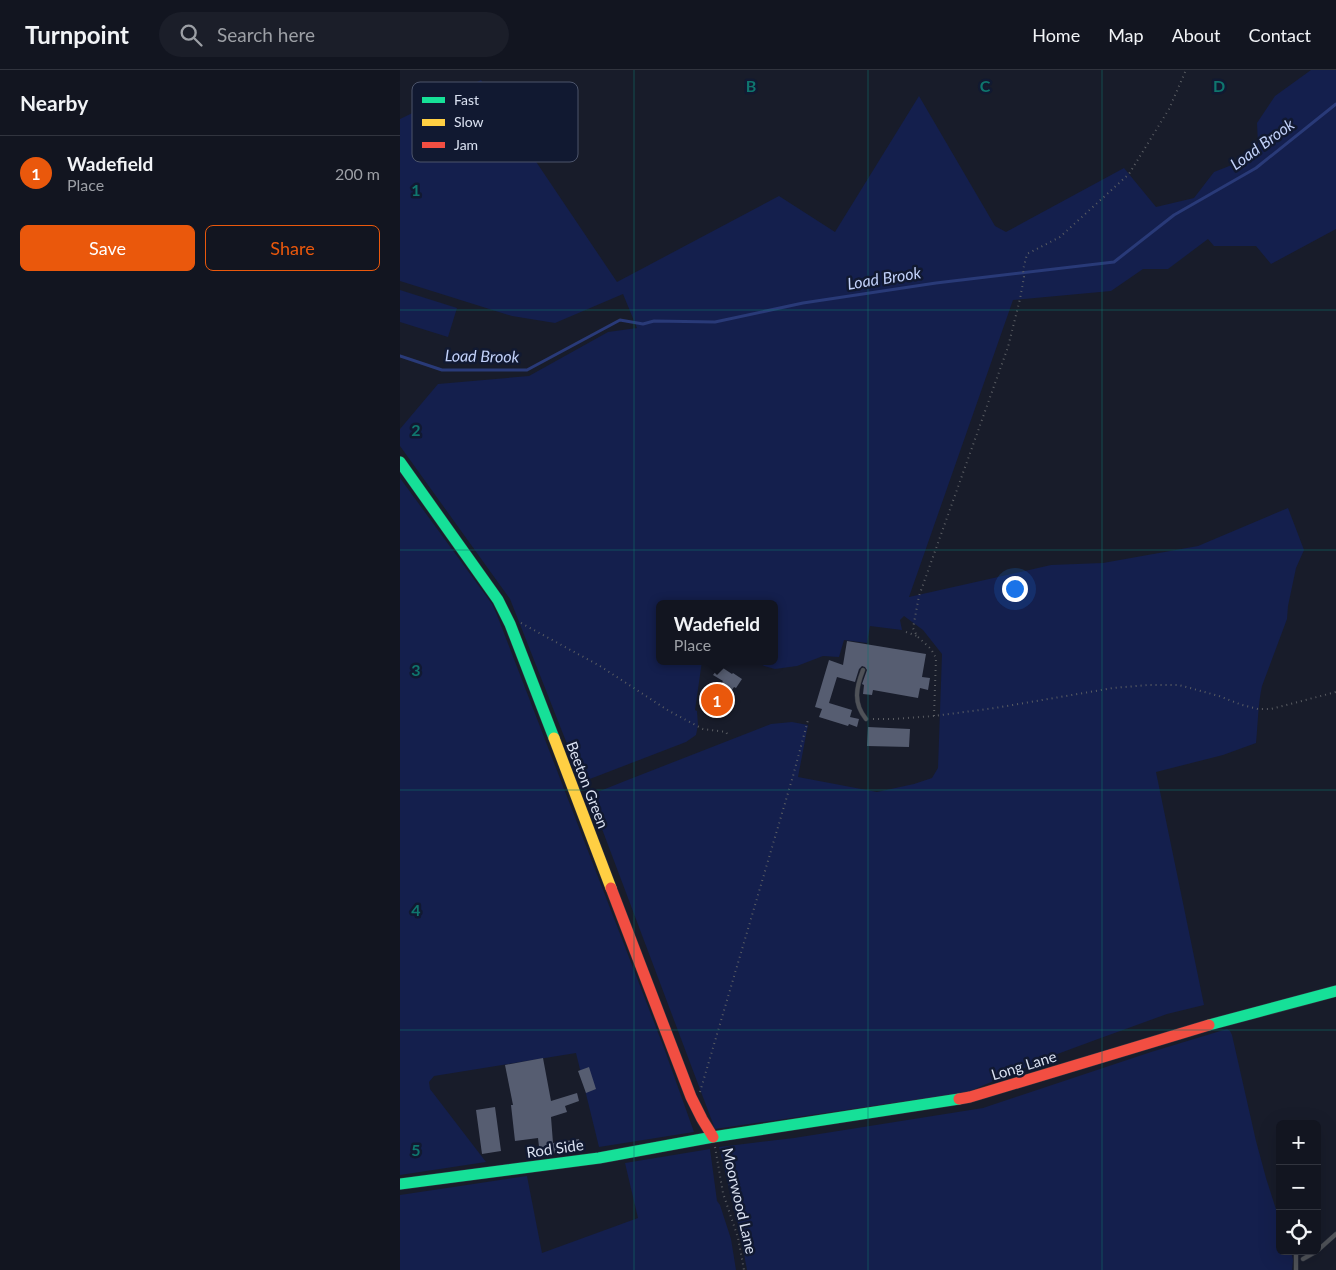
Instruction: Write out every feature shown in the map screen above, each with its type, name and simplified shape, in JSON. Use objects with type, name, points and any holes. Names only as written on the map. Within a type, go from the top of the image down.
[{"type":"street","name":"Beeton Green","points":[[400,462],[498,600],[510,624],[691,1097],[713,1137]]},
{"type":"street","name":"Long Lane","points":[[713,1137],[970,1097],[1231,1018],[1336,991]]},
{"type":"street","name":"Rod Side","points":[[400,1184],[599,1158],[713,1137]]},
{"type":"lane","points":[[863,670],[858,683],[857,696],[860,711],[866,719]]},
{"type":"lane","points":[[1321,1248],[1336,1234]]},
{"type":"lane","points":[[1332,1238],[1336,1241]]},
{"type":"lane","points":[[1296,1255],[1296,1270]]},
{"type":"lane","points":[[1303,1259],[1310,1255]]},
{"type":"path","points":[[934,716],[936,658],[931,649],[917,636],[913,628],[920,596],[1008,347],[1020,299],[1026,254],[1060,236],[1129,174],[1169,108],[1186,70]]},
{"type":"path","points":[[510,624],[519,622],[600,666],[668,711],[703,729],[726,732],[730,737]]},
{"type":"path","points":[[906,632],[917,636]]},
{"type":"path","points":[[866,719],[934,716],[995,708],[1113,688],[1148,685],[1179,685],[1219,696],[1242,705],[1271,709],[1336,692]]},
{"type":"path","points":[[691,1097],[700,1091],[794,776],[808,720]]},
{"type":"path","name":"Moorwood Lane","points":[[713,1137],[723,1193],[738,1238],[744,1270]]},
{"type":"shaded area","points":[[1311,70],[1336,70],[1336,229],[1271,264],[1256,246],[1214,246],[1208,239],[1168,269],[1143,269],[1111,291],[1013,300],[909,597],[1051,565],[1103,563],[1198,546],[1288,508],[1304,550],[1296,568],[1287,619],[1262,686],[1256,743],[1223,755],[1156,772],[1204,1005],[1167,1014],[1098,1039],[1052,1056],[968,1092],[715,1129],[590,797],[595,793],[771,724],[792,722],[808,725],[798,777],[877,792],[932,778],[938,768],[942,654],[923,630],[904,616],[900,620],[902,630],[870,626],[867,643],[844,640],[839,657],[823,656],[797,666],[775,669],[763,665],[778,665],[778,600],[656,600],[656,665],[701,665],[695,710],[697,711],[698,725],[696,735],[686,742],[582,782],[510,599],[400,446],[400,429],[438,384],[529,376],[608,332],[637,328],[623,294],[555,323],[512,316],[400,281],[400,119],[412,113],[412,162],[536,162],[617,282],[779,196],[835,232],[919,96],[995,226],[1006,232],[1124,168],[1156,207],[1194,198],[1214,172],[1247,159],[1258,144],[1257,123],[1275,96]]},
{"type":"shaded area","points":[[400,290],[457,308],[448,337],[400,322]]},
{"type":"shaded area","points":[[400,478],[492,604],[497,615],[664,1048],[694,1132],[599,1147],[576,1053],[434,1076],[429,1082],[430,1089],[486,1162],[400,1175]]},
{"type":"shaded area","points":[[1227,1029],[1230,1031],[1256,1141],[1276,1209],[1276,1255],[1292,1255],[1292,1270],[747,1270],[740,1232],[719,1147],[794,1138],[983,1108],[1151,1052]]},
{"type":"shaded area","points":[[710,1149],[717,1201],[731,1239],[736,1270],[400,1270],[400,1195],[527,1176],[542,1253],[638,1218],[625,1163]]},
{"type":"building","points":[[847,641],[926,654],[922,677],[930,678],[928,690],[920,688],[918,698],[873,690],[872,695],[863,694],[864,685],[862,684],[867,670],[862,666],[859,669],[855,682],[837,677],[829,703],[852,710],[850,717],[859,719],[857,727],[819,717],[822,709],[815,707],[829,660],[843,665]]},
{"type":"building","points":[[720,666],[742,679],[736,688],[734,687],[713,718],[704,712],[706,709],[704,708],[723,681],[713,675]]},
{"type":"building","points":[[868,727],[910,729],[909,747],[867,746]]},
{"type":"building","points":[[543,1058],[551,1101],[577,1093],[579,1101],[565,1106],[567,1112],[551,1117],[553,1143],[579,1139],[581,1150],[540,1155],[538,1138],[515,1141],[511,1105],[513,1105],[505,1065]]},
{"type":"building","points":[[589,1067],[596,1089],[586,1093],[578,1071]]},
{"type":"building","points":[[495,1107],[501,1151],[482,1154],[476,1110]]},
{"type":"waterway","name":"Load Brook","points":[[400,356],[442,370],[527,370],[620,320],[643,324],[654,321],[715,322],[803,303],[936,283],[1114,262],[1174,215],[1256,168],[1336,104]]},
{"type":"traffic: fast","points":[[400,462],[498,600],[510,624],[554,738]]},
{"type":"traffic: fast","points":[[1209,1025],[1336,991]]},
{"type":"traffic: fast","points":[[400,1184],[599,1158],[713,1137],[959,1099]]},
{"type":"traffic: slow","points":[[554,738],[611,888]]},
{"type":"traffic: jam","points":[[611,888],[691,1097],[713,1137]]},
{"type":"traffic: jam","points":[[959,1099],[1209,1025]]},
{"type":"place","name":"Wadefield","points":[[717,700]]}]
